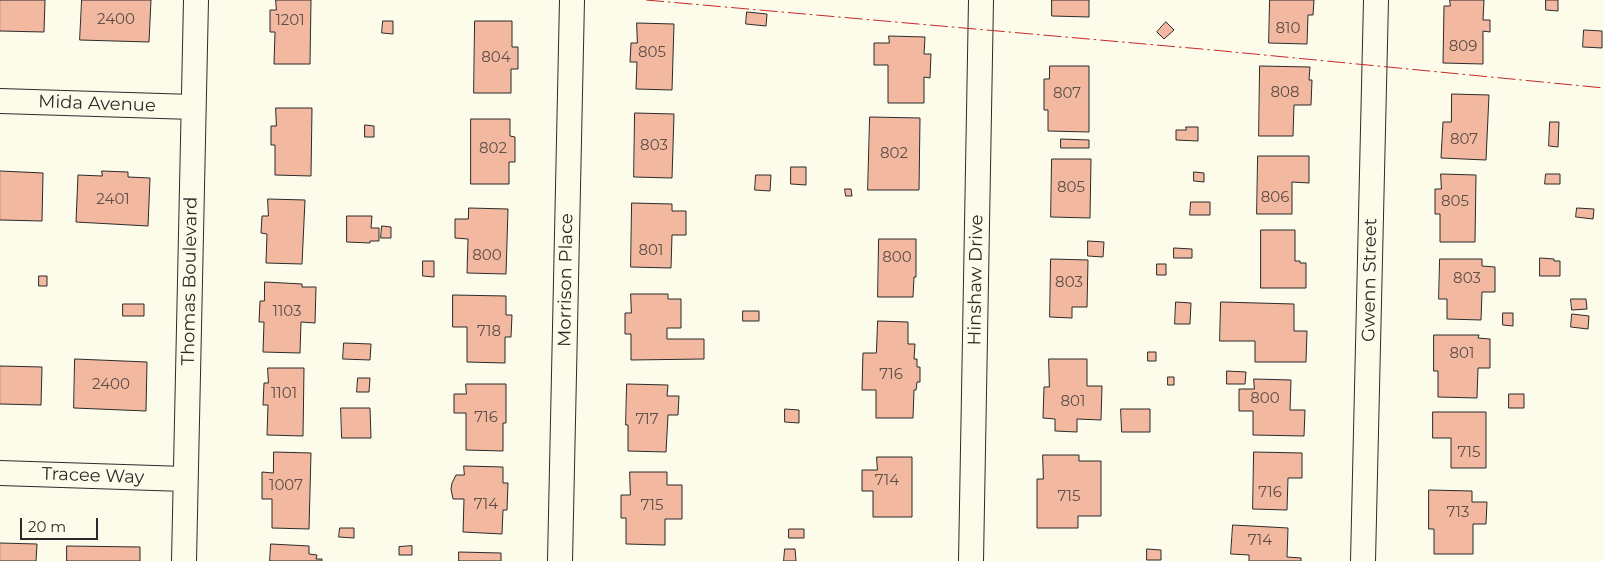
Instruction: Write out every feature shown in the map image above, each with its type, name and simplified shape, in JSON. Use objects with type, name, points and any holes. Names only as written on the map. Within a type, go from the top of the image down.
[{"type":"street","name":"Thomas Boulevard","points":[[184,561],[196,0]]},
{"type":"street","name":"Morrison Place","points":[[560,561],[572,0]]},
{"type":"street","name":"Hinshaw Drive","points":[[971,561],[981,0]]},
{"type":"street","name":"Gwenn Street","points":[[1363,561],[1376,0]]},
{"type":"street","name":"Mida Avenue","points":[[0,101],[193,106]]},
{"type":"street","name":"Tracee Way","points":[[0,473],[185,480]]},
{"type":"building","points":[[0,0],[45,0],[44,32],[0,31]]},
{"type":"building","points":[[82,0],[151,0],[149,42],[80,40]]},
{"type":"building","points":[[276,0],[311,0],[310,64],[274,64],[275,32],[270,32],[270,10],[276,10]]},
{"type":"building","points":[[1052,0],[1089,0],[1089,17],[1052,16]]},
{"type":"building","points":[[1270,0],[1314,0],[1313,15],[1308,15],[1307,44],[1269,43]]},
{"type":"building","points":[[1450,0],[1484,0],[1483,20],[1490,20],[1490,32],[1483,31],[1483,64],[1443,63],[1444,6],[1450,6]]},
{"type":"building","points":[[1546,0],[1558,0],[1558,11],[1546,10]]},
{"type":"building","points":[[747,12],[767,14],[766,26],[746,24]]},
{"type":"building","points":[[383,21],[393,21],[393,34],[382,33]]},
{"type":"building","points":[[475,21],[512,21],[512,47],[518,47],[518,69],[511,69],[511,93],[474,93]]},
{"type":"building","points":[[1166,22],[1174,30],[1164,39],[1157,32]]},
{"type":"building","points":[[637,23],[674,24],[672,90],[636,89],[637,62],[630,62],[631,43],[637,43]]},
{"type":"building","points":[[1584,30],[1602,31],[1602,48],[1583,47]]},
{"type":"building","points":[[889,36],[925,37],[924,54],[931,54],[930,78],[924,77],[924,103],[888,103],[888,65],[874,65],[874,43],[889,43]]},
{"type":"building","points":[[1050,66],[1089,66],[1089,132],[1048,131],[1048,110],[1044,110],[1044,79],[1049,79]]},
{"type":"building","points":[[1260,66],[1310,67],[1309,80],[1312,80],[1311,105],[1294,105],[1293,136],[1259,136]]},
{"type":"building","points":[[1452,94],[1489,95],[1486,160],[1441,158],[1443,122],[1451,122]]},
{"type":"building","points":[[276,108],[312,108],[311,176],[275,175],[275,145],[271,145],[271,126],[276,126]]},
{"type":"building","points":[[635,113],[674,114],[672,178],[634,177]]},
{"type":"building","points":[[870,117],[920,118],[919,190],[868,190]]},
{"type":"building","points":[[471,119],[510,119],[510,136],[515,137],[515,162],[509,162],[509,184],[471,184]]},
{"type":"building","points":[[1550,122],[1559,122],[1558,147],[1549,146]]},
{"type":"building","points":[[365,125],[374,126],[374,137],[365,137]]},
{"type":"building","points":[[1186,127],[1198,127],[1198,141],[1176,140],[1176,130],[1186,130]]},
{"type":"building","points":[[1061,139],[1089,140],[1089,148],[1061,148]]},
{"type":"building","points":[[1258,156],[1309,156],[1309,183],[1292,182],[1292,214],[1257,214]]},
{"type":"building","points":[[1052,159],[1091,159],[1090,218],[1051,217]]},
{"type":"building","points":[[791,167],[806,167],[806,185],[791,184]]},
{"type":"building","points":[[0,171],[43,173],[42,221],[0,220]]},
{"type":"building","points":[[102,171],[128,172],[128,177],[150,178],[148,226],[76,222],[78,175],[102,176]]},
{"type":"building","points":[[1194,172],[1204,173],[1204,182],[1194,181]]},
{"type":"building","points":[[1441,174],[1476,175],[1475,242],[1440,242],[1440,214],[1435,214],[1435,189],[1441,189]]},
{"type":"building","points":[[1546,174],[1560,174],[1560,184],[1545,184]]},
{"type":"building","points":[[756,175],[771,175],[770,191],[755,190]]},
{"type":"building","points":[[845,189],[851,189],[852,196],[846,196]]},
{"type":"building","points":[[268,199],[305,200],[302,264],[266,263],[267,234],[261,233],[262,216],[268,216]]},
{"type":"building","points":[[1191,202],[1210,202],[1210,215],[1190,215]]},
{"type":"building","points":[[632,203],[672,204],[672,211],[686,211],[686,235],[672,235],[671,268],[631,267]]},
{"type":"building","points":[[469,208],[508,209],[506,274],[467,273],[468,239],[455,238],[455,219],[468,219]]},
{"type":"building","points":[[1577,208],[1594,209],[1593,219],[1576,217]]},
{"type":"building","points":[[347,216],[372,216],[371,228],[379,228],[379,241],[370,241],[370,243],[347,242]]},
{"type":"building","points":[[382,226],[391,227],[391,238],[381,238]]},
{"type":"building","points":[[1261,230],[1295,230],[1295,261],[1306,263],[1306,288],[1261,288]]},
{"type":"building","points":[[879,239],[916,239],[916,277],[914,277],[913,297],[878,297]]},
{"type":"building","points":[[1088,241],[1104,242],[1103,257],[1088,256]]},
{"type":"building","points":[[1174,248],[1192,249],[1192,258],[1174,258]]},
{"type":"building","points":[[1540,258],[1560,261],[1560,276],[1540,276]]},
{"type":"building","points":[[1051,259],[1088,260],[1087,307],[1072,307],[1072,318],[1050,317]]},
{"type":"building","points":[[1440,259],[1482,259],[1482,266],[1495,267],[1495,292],[1482,292],[1481,320],[1447,319],[1447,299],[1439,299]]},
{"type":"building","points":[[423,261],[434,261],[434,277],[423,276]]},
{"type":"building","points":[[1157,264],[1166,264],[1166,275],[1157,275]]},
{"type":"building","points":[[39,276],[47,276],[47,286],[39,286]]},
{"type":"building","points":[[265,282],[302,284],[302,287],[316,287],[315,323],[301,322],[300,353],[263,352],[264,322],[259,322],[260,301],[264,301]]},
{"type":"building","points":[[631,294],[668,294],[668,299],[681,299],[681,328],[667,328],[667,339],[704,339],[704,359],[631,360],[631,334],[625,334],[625,313],[631,313]]},
{"type":"building","points":[[453,295],[506,296],[506,315],[512,315],[511,337],[505,337],[505,363],[467,362],[467,327],[453,327]]},
{"type":"building","points":[[1571,299],[1586,299],[1587,309],[1572,310]]},
{"type":"building","points":[[1176,302],[1191,303],[1190,324],[1175,324]]},
{"type":"building","points":[[1221,302],[1294,304],[1294,331],[1307,331],[1306,362],[1255,362],[1255,341],[1220,341]]},
{"type":"building","points":[[123,304],[144,304],[144,316],[123,316]]},
{"type":"building","points":[[743,311],[759,311],[759,321],[743,321]]},
{"type":"building","points":[[1503,313],[1513,313],[1513,326],[1503,325]]},
{"type":"building","points":[[1572,314],[1589,316],[1588,329],[1571,327]]},
{"type":"building","points":[[878,321],[908,322],[908,344],[915,344],[914,359],[917,359],[917,367],[920,367],[920,382],[917,382],[916,390],[914,390],[913,418],[876,418],[876,390],[862,390],[863,353],[876,353]]},
{"type":"building","points":[[1434,335],[1479,335],[1478,338],[1490,339],[1490,368],[1478,368],[1477,398],[1438,397],[1438,371],[1434,371]]},
{"type":"building","points":[[344,343],[371,344],[370,360],[343,359]]},
{"type":"building","points":[[1148,352],[1156,352],[1156,361],[1148,361]]},
{"type":"building","points":[[75,359],[147,362],[146,411],[74,408]]},
{"type":"building","points":[[1049,359],[1087,359],[1087,386],[1102,386],[1101,420],[1077,419],[1077,432],[1055,431],[1055,419],[1043,418],[1044,387],[1049,387]]},
{"type":"building","points":[[0,366],[42,367],[41,405],[0,404]]},
{"type":"building","points":[[268,368],[304,368],[303,436],[267,435],[268,405],[263,405],[264,383],[268,383]]},
{"type":"building","points":[[1227,371],[1246,372],[1245,384],[1227,384]]},
{"type":"building","points":[[1168,377],[1174,377],[1174,385],[1168,385]]},
{"type":"building","points":[[358,378],[370,378],[369,392],[357,392]]},
{"type":"building","points":[[1254,379],[1291,380],[1290,410],[1305,410],[1304,436],[1253,435],[1253,411],[1239,411],[1239,389],[1254,389]]},
{"type":"building","points":[[466,384],[506,384],[506,423],[503,423],[503,451],[466,450],[466,413],[454,413],[454,394],[466,394]]},
{"type":"building","points":[[627,384],[668,385],[667,396],[679,396],[678,415],[668,415],[666,452],[628,451],[628,425],[626,425]]},
{"type":"building","points":[[1509,394],[1524,394],[1524,408],[1509,408]]},
{"type":"building","points":[[341,408],[370,408],[371,438],[342,438]]},
{"type":"building","points":[[785,409],[799,410],[799,423],[785,422]]},
{"type":"building","points":[[1121,409],[1150,409],[1150,432],[1122,432]]},
{"type":"building","points":[[1433,412],[1486,412],[1486,468],[1451,468],[1451,438],[1433,438]]},
{"type":"building","points":[[274,452],[311,453],[309,529],[272,528],[272,499],[262,499],[262,472],[273,473]]},
{"type":"building","points":[[1254,452],[1302,453],[1302,478],[1288,478],[1287,510],[1253,509]]},
{"type":"building","points":[[1043,455],[1079,455],[1079,461],[1101,461],[1101,516],[1078,516],[1078,528],[1037,528],[1037,479],[1043,479]]},
{"type":"building","points":[[877,457],[912,457],[912,517],[873,517],[873,491],[862,491],[862,470],[877,470]]},
{"type":"building","points":[[464,466],[503,467],[503,483],[508,483],[507,510],[503,510],[502,534],[463,532],[464,499],[453,499],[451,489],[456,475],[464,475]]},
{"type":"building","points":[[630,472],[667,472],[667,485],[682,485],[682,519],[665,519],[665,545],[626,544],[626,518],[621,518],[621,495],[630,495]]},
{"type":"building","points":[[1429,490],[1472,491],[1472,502],[1487,502],[1486,524],[1473,524],[1473,554],[1434,554],[1434,529],[1429,529]]},
{"type":"building","points":[[1233,525],[1288,528],[1287,557],[1301,558],[1301,561],[1249,561],[1249,555],[1231,554]]},
{"type":"building","points":[[340,528],[354,528],[354,538],[339,537]]},
{"type":"building","points":[[789,529],[804,529],[804,538],[789,538]]},
{"type":"building","points":[[0,543],[37,544],[36,561],[0,561]]},
{"type":"building","points":[[271,544],[309,546],[309,554],[317,555],[316,559],[322,559],[322,561],[270,561]]},
{"type":"building","points":[[67,546],[140,547],[140,561],[67,561]]},
{"type":"building","points":[[412,546],[412,555],[399,555],[399,547]]},
{"type":"building","points":[[785,549],[795,549],[796,561],[784,561]]},
{"type":"building","points":[[1147,549],[1161,550],[1161,560],[1147,560]]},
{"type":"building","points":[[459,552],[501,553],[501,561],[459,561]]},
{"type":"power","points":[[646,0],[1213,50],[1604,88]]}]
